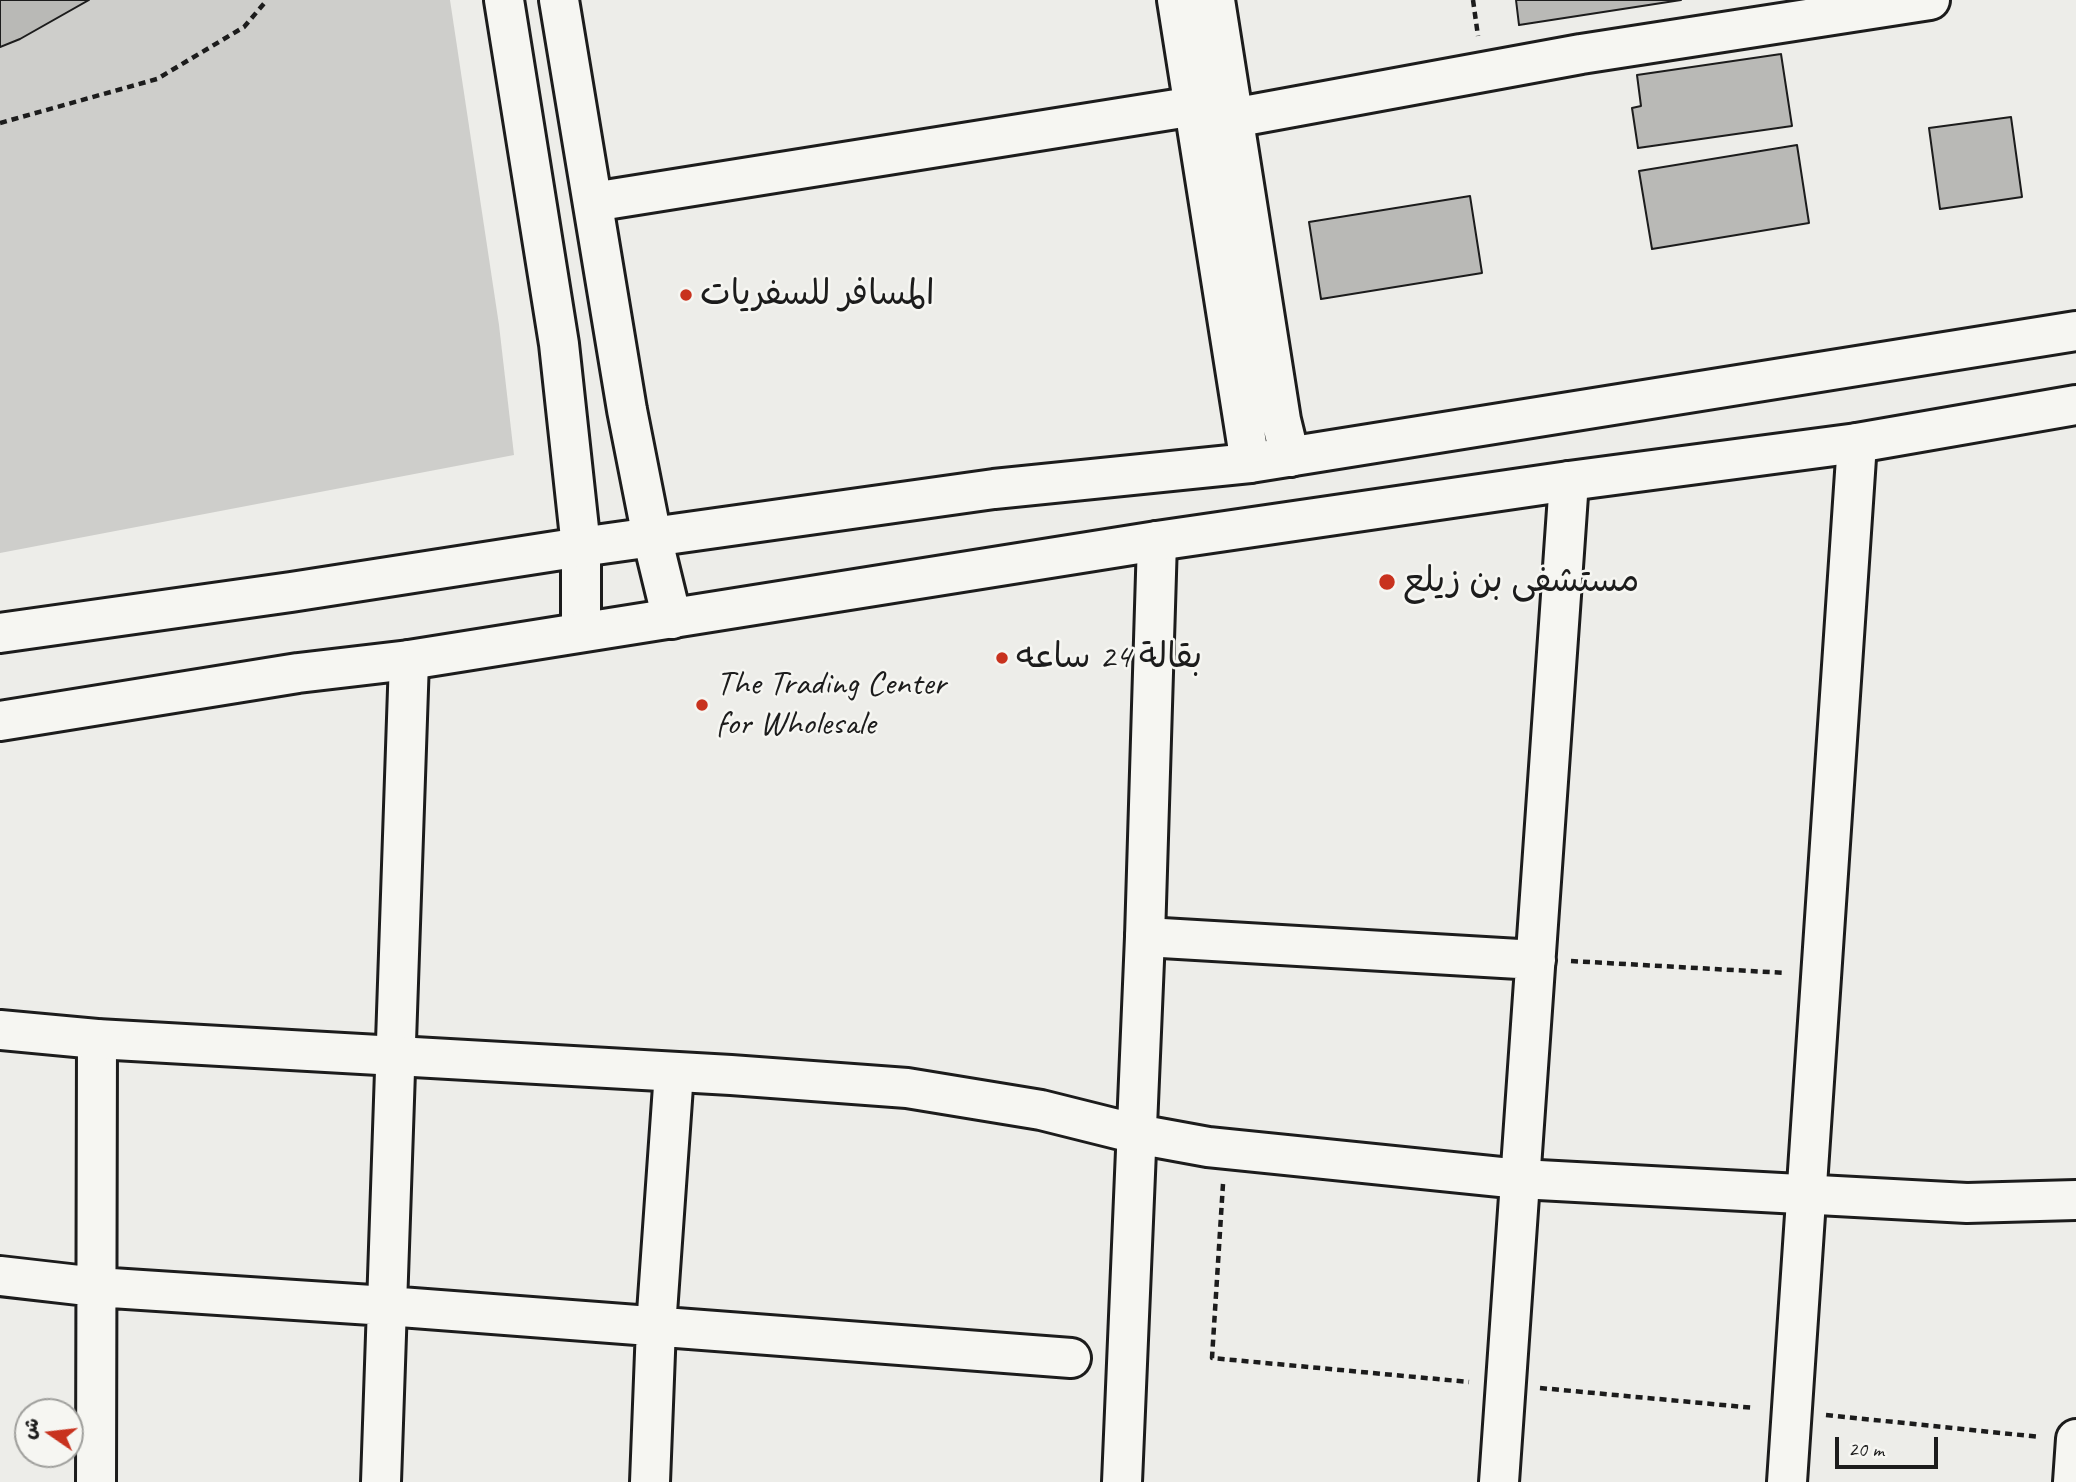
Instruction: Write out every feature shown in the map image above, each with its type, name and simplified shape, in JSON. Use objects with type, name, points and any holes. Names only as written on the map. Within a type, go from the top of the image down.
[{"type":"street","points":[[504,0],[559,344],[581,547],[581,632]]},
{"type":"street","points":[[559,0],[627,410],[652,537],[672,619]]},
{"type":"street","points":[[1177,0],[1250,463]]},
{"type":"street","points":[[1214,0],[1281,420],[1290,457]]},
{"type":"street","points":[[593,202],[1195,106],[1233,118],[1581,54],[1930,0]]},
{"type":"street","points":[[0,634],[581,547],[995,489],[1250,463],[2076,331]]},
{"type":"street","points":[[0,721],[298,674],[409,660],[1157,541],[1569,481],[1857,443],[2076,405]]},
{"type":"street","points":[[1787,1482],[1857,443]]},
{"type":"street","points":[[1499,1482],[1569,481]]},
{"type":"street","points":[[1122,1482],[1145,937],[1157,541]]},
{"type":"street","points":[[381,1482],[409,660]]},
{"type":"street","points":[[1145,937],[1536,960]]},
{"type":"street","points":[[0,1030],[97,1039],[907,1088],[1041,1110],[1137,1134],[1226,1148],[1520,1179],[1967,1203],[2076,1199]]},
{"type":"street","points":[[96,1482],[97,1039]]},
{"type":"street","points":[[650,1482],[656,1327],[674,1072]]},
{"type":"street","points":[[0,1276],[96,1287],[387,1306],[1071,1358]]},
{"type":"street","points":[[2073,1482],[2076,1439]]},
{"type":"path","points":[[0,123],[157,79],[244,27],[267,0]]},
{"type":"path","points":[[1536,960],[1822,975]]},
{"type":"path","points":[[1226,1148],[1212,1358],[2076,1439]]},
{"type":"shaded area","points":[[0,0],[450,0],[499,325],[514,455],[0,553]]},
{"type":"building","points":[[0,0],[89,0],[20,39],[0,47]]},
{"type":"building","points":[[1516,0],[1681,0],[1519,25]]},
{"type":"building","points":[[1781,54],[1792,126],[1638,148],[1632,108],[1641,106],[1637,75]]},
{"type":"building","points":[[2011,117],[2022,197],[1940,209],[1929,128]]},
{"type":"building","points":[[1797,145],[1809,223],[1652,249],[1639,171]]},
{"type":"building","points":[[1470,196],[1482,273],[1321,299],[1309,222]]},
{"type":"place","name":"المسافر للسفريات","points":[[686,295]]},
{"type":"place","name":"مستشفى بن زيلع","points":[[1387,582]]},
{"type":"place","name":"بقالة 24 ساعه","points":[[1002,658]]},
{"type":"place","name":"The Trading Center for Wholesale","points":[[702,705]]}]
